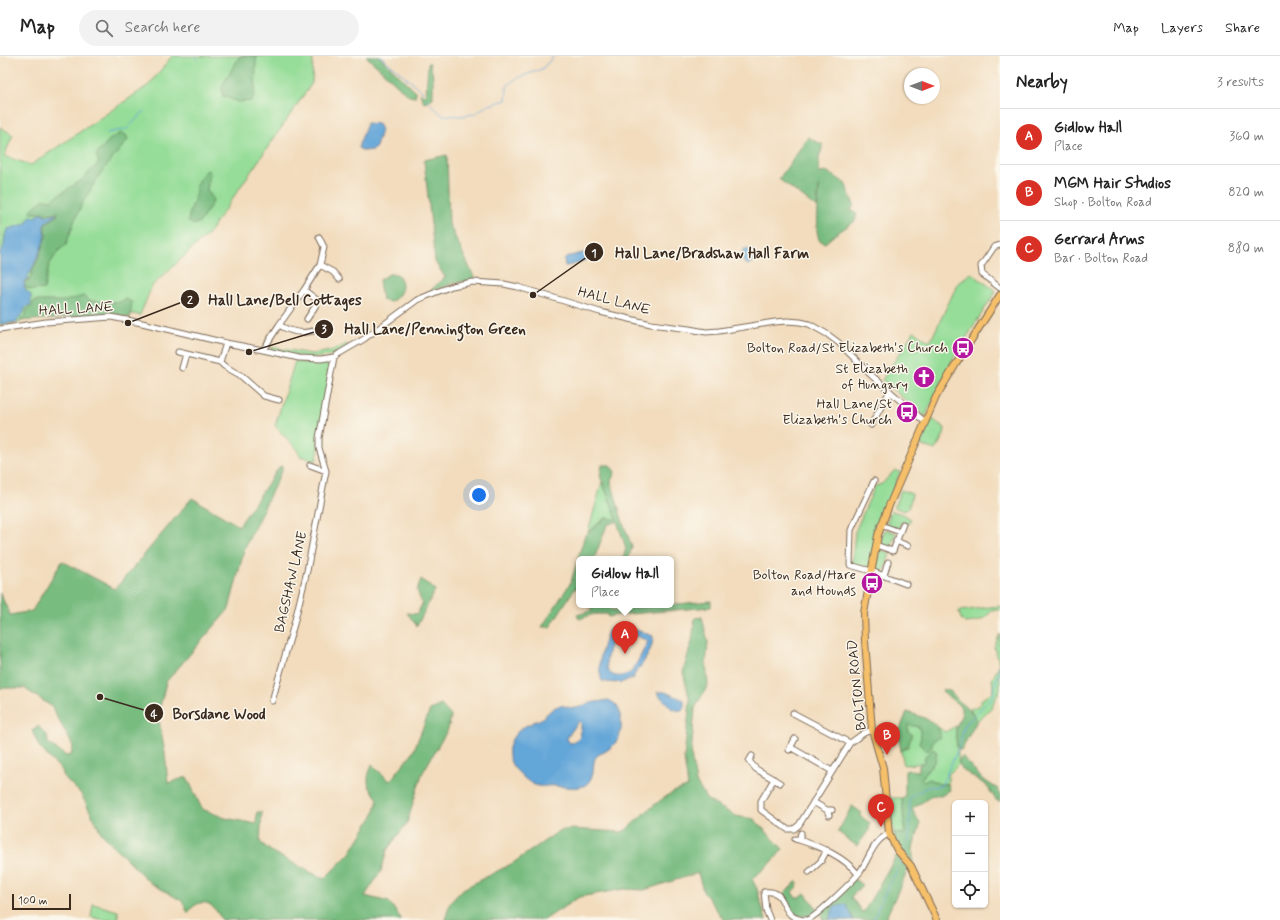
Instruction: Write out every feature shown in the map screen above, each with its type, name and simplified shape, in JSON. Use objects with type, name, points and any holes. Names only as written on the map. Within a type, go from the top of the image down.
[{"type":"main road","name":"BOLTON ROAD","points":[[937,920],[909,864],[894,846],[890,834],[883,768],[872,730],[864,613],[881,526],[925,422],[936,397],[1000,295]]},
{"type":"street","points":[[263,350],[278,325],[304,290],[320,265],[324,247],[319,237]]},
{"type":"street","points":[[1000,245],[994,247],[980,266],[982,274],[1000,288]]},
{"type":"street","points":[[320,265],[333,272],[339,279]]},
{"type":"street","name":"HALL LANE","points":[[0,329],[46,322],[111,317],[283,355],[309,359],[334,357],[364,338],[417,300],[460,284],[486,283],[518,287],[600,312],[651,324],[689,330],[706,332],[719,331],[787,321],[809,324],[827,334],[839,344],[871,375],[925,422]]},
{"type":"street","points":[[304,290],[317,300],[307,319]]},
{"type":"street","points":[[278,325],[287,330],[299,333],[314,332],[326,327]]},
{"type":"street","points":[[220,362],[226,343]]},
{"type":"street","points":[[178,352],[220,362],[240,375],[264,396],[272,401],[279,400]]},
{"type":"street","points":[[182,368],[186,354]]},
{"type":"street","points":[[325,469],[319,448],[319,438],[334,357]]},
{"type":"street","points":[[871,425],[890,392]]},
{"type":"street","points":[[310,465],[325,469]]},
{"type":"street","name":"BAGSHAW LANE","points":[[272,701],[294,624],[307,571],[325,469]]},
{"type":"street","points":[[874,481],[852,530],[849,562],[850,565],[884,575],[906,584]]},
{"type":"street","points":[[876,546],[893,551],[903,524]]},
{"type":"street","points":[[881,526],[900,532]]},
{"type":"street","points":[[896,541],[908,546]]},
{"type":"street","points":[[884,575],[888,562]]},
{"type":"street","points":[[793,713],[850,743]]},
{"type":"street","points":[[774,780],[761,801],[761,810],[787,829],[793,829],[799,825],[850,743],[864,733],[872,730]]},
{"type":"street","points":[[795,738],[789,749],[832,771]]},
{"type":"street","points":[[749,758],[756,768],[780,783]]},
{"type":"street","points":[[813,802],[829,811]]},
{"type":"street","points":[[801,833],[797,839],[827,850],[849,864],[858,874]]},
{"type":"street","points":[[770,920],[766,910],[764,892],[772,891],[776,893],[791,917],[804,920],[809,919],[818,914],[858,874],[870,852],[883,838],[890,834]]},
{"type":"street","points":[[809,872],[821,861],[827,850]]},
{"type":"green space","points":[[172,56],[313,56],[312,83],[208,234],[152,286],[140,315],[118,312],[30,315],[19,323],[0,325],[0,127],[13,135],[4,156],[31,165],[149,85]]},
{"type":"green space","points":[[240,56],[257,56],[255,91],[252,101],[238,102],[223,96],[222,93],[222,86]]},
{"type":"green space","points":[[366,56],[379,56],[416,92],[415,97],[409,96]]},
{"type":"green space","points":[[428,63],[430,63],[433,77],[433,98],[424,103],[420,94],[426,95]]},
{"type":"green space","points":[[121,133],[126,135],[128,139],[100,174],[83,202],[66,245],[59,250],[49,265],[44,289],[32,290],[26,288],[24,284],[26,281],[29,281],[47,236],[45,233],[45,225],[57,216],[58,212],[47,214],[42,212],[31,213],[31,210],[44,199],[51,200],[80,181],[99,163],[96,155],[109,140]]},
{"type":"green space","points":[[808,137],[823,145],[819,158],[819,173],[828,172],[845,183],[854,205],[851,210],[857,214],[855,221],[825,243],[819,240],[817,231],[819,185],[817,208],[779,179]]},
{"type":"green space","points":[[447,155],[449,224],[474,277],[474,280],[454,283],[432,291],[432,289],[445,277],[435,262],[424,160]]},
{"type":"green space","points":[[208,170],[210,172],[207,190],[212,197],[213,202],[200,222],[194,225],[188,222],[196,187],[201,176]]},
{"type":"green space","points":[[971,273],[996,291],[953,359],[925,417],[882,380],[914,331],[930,342],[958,283]]},
{"type":"green space","points":[[389,274],[397,274],[400,278],[402,286],[400,293],[390,302],[382,300],[379,280]]},
{"type":"green space","points":[[84,296],[90,301],[120,302],[125,299],[132,302],[130,318],[114,314],[105,314],[20,321],[26,314],[27,309],[32,306],[34,301],[65,301]]},
{"type":"green space","points":[[347,344],[348,347],[341,351],[321,357],[300,356],[272,351],[270,347],[312,354],[331,351]]},
{"type":"green space","points":[[332,360],[316,461],[300,456],[296,448],[275,426],[295,361],[309,364]]},
{"type":"green space","points":[[932,419],[945,428],[944,435],[935,450],[920,445]]},
{"type":"green space","points":[[602,465],[610,465],[615,472],[611,481],[622,520],[632,547],[629,556],[624,556],[626,548],[617,521],[607,525],[595,556],[579,556],[585,535],[605,518],[617,519],[600,476]]},
{"type":"green space","points":[[282,466],[282,470],[245,547],[229,609],[166,682],[158,715],[165,753],[168,783],[187,777],[202,809],[225,818],[256,824],[257,812],[262,812],[260,842],[272,852],[324,879],[350,853],[374,814],[378,799],[369,787],[368,783],[368,776],[372,765],[390,781],[413,752],[430,710],[441,705],[451,716],[448,729],[422,774],[407,823],[387,850],[381,871],[365,896],[389,902],[402,920],[222,920],[217,912],[207,903],[199,903],[188,913],[182,901],[149,882],[102,834],[81,794],[64,777],[62,770],[38,745],[32,730],[38,726],[47,735],[48,743],[66,756],[71,755],[73,746],[51,706],[24,688],[0,688],[0,593],[10,615],[32,611],[62,561],[115,589],[192,498],[239,526],[279,467]]},
{"type":"green space","points":[[895,470],[900,472],[882,518],[870,567],[855,566],[852,563],[855,532],[875,486],[882,484]]},
{"type":"green space","points":[[602,482],[619,520],[605,518],[588,532]]},
{"type":"green space","points":[[901,490],[912,494],[909,508],[904,511],[894,507]]},
{"type":"green space","points":[[891,511],[903,514],[911,519],[908,524],[901,522],[898,530],[886,525]]},
{"type":"green space","points":[[885,529],[896,533],[890,550],[879,546]]},
{"type":"green space","points":[[880,549],[890,554],[884,572],[876,570]]},
{"type":"green space","points":[[576,565],[576,588],[550,627],[542,627],[571,582]]},
{"type":"green space","points":[[421,579],[435,590],[417,626],[407,613],[417,614],[422,604],[417,590]]},
{"type":"green space","points":[[711,601],[711,607],[608,617],[608,614],[594,614],[579,619],[577,615],[593,610],[591,608],[610,608],[612,610],[634,608],[674,608],[674,604]]},
{"type":"green space","points":[[1000,606],[1000,610],[992,610],[983,619],[969,623],[965,623],[961,619],[959,611],[990,607]]},
{"type":"green space","points":[[702,617],[708,642],[706,665],[708,685],[695,708],[691,755],[696,782],[707,800],[736,816],[754,819],[783,849],[773,861],[752,879],[757,889],[766,920],[724,920],[703,891],[698,873],[644,890],[624,889],[579,897],[544,920],[445,920],[450,903],[463,889],[513,863],[559,831],[570,829],[621,832],[626,830],[647,811],[671,793],[688,787],[684,758],[690,701],[683,672],[692,641],[695,618]]},
{"type":"green space","points":[[1000,634],[1000,689],[991,708],[977,721],[970,709],[980,705],[982,699],[991,693],[993,688],[992,680],[999,665],[994,647]]},
{"type":"green space","points":[[943,689],[953,694],[971,712],[977,721],[961,750],[958,750],[956,732],[962,710],[942,692]]},
{"type":"green space","points":[[907,712],[928,720],[945,732],[956,726],[959,764],[948,775],[948,784],[939,784],[930,779],[923,782],[921,779],[935,761],[904,765],[901,751],[908,747]]},
{"type":"green space","points":[[907,712],[923,717],[933,723],[940,731],[940,737],[933,741],[931,748],[927,751],[919,744],[921,737],[919,727],[908,725],[908,732],[912,734],[907,746],[901,751],[898,734]]},
{"type":"green space","points":[[933,749],[937,752],[935,761],[921,779],[923,782],[930,779],[939,784],[948,784],[950,790],[941,796],[933,795],[912,809],[920,825],[913,848],[913,862],[898,846],[893,833],[905,833],[902,798],[905,796],[905,771],[919,771],[919,765],[924,762],[925,756]]},
{"type":"green space","points":[[962,756],[983,780],[997,788],[1000,795],[1000,802],[996,800],[987,786],[963,770],[958,762]]},
{"type":"green space","points":[[890,798],[902,798],[905,833],[894,833]]},
{"type":"green space","points":[[852,806],[862,813],[860,816],[870,823],[869,830],[857,846],[838,832]]},
{"type":"green space","points":[[896,856],[908,869],[885,920],[823,920],[820,912],[854,879],[862,885],[851,897],[863,913]]},
{"type":"green space","points":[[797,881],[797,887],[792,892],[795,897],[800,897],[805,893],[816,907],[817,914],[803,916],[794,914],[791,911],[783,895]]},
{"type":"green space","points":[[93,904],[118,911],[118,920],[104,920],[91,917]]},
{"type":"water","points":[[367,123],[378,124],[381,130],[376,147],[373,150],[364,151],[358,148]]},
{"type":"water","points":[[42,213],[47,216],[57,214],[44,225],[45,236],[43,244],[28,279],[24,281],[25,289],[31,295],[31,304],[25,308],[17,322],[0,324],[0,252],[3,247],[6,232],[8,229],[25,224],[31,216],[36,217]]},
{"type":"water","points":[[744,249],[752,250],[754,253],[753,262],[748,265],[743,261],[738,260]]},
{"type":"water","points":[[592,252],[591,258],[565,266],[564,259],[566,257]]},
{"type":"water","points":[[618,627],[631,628],[653,636],[653,641],[649,652],[634,675],[634,678],[618,682],[602,681],[600,675],[600,661],[609,629]],"holes":[[[619,631],[627,632],[648,641],[638,662],[631,672],[617,676],[611,674],[608,670],[608,652],[614,634]]]},
{"type":"water","points":[[657,692],[665,692],[684,700],[684,707],[682,711],[672,709]]},
{"type":"water","points":[[608,700],[613,702],[618,707],[621,721],[621,731],[615,743],[606,751],[599,754],[594,760],[593,772],[588,783],[583,786],[573,788],[538,786],[532,784],[513,767],[509,756],[510,744],[522,728],[541,719],[553,708],[558,706],[577,708],[590,703]],"holes":[[[579,721],[581,723],[581,733],[579,739],[570,743],[567,739],[568,736]]]},
{"type":"water","points":[[846,904],[854,920],[829,920],[834,907]]},
{"type":"waterway","points":[[195,56],[197,60]]},
{"type":"waterway","points":[[380,56],[423,92]]},
{"type":"waterway","points":[[426,99],[442,115],[461,116],[475,114],[486,106],[506,100],[507,86],[515,79],[542,69],[554,56]]},
{"type":"waterway","points":[[107,133],[127,129],[144,111]]},
{"type":"waterway","points":[[905,854],[910,833],[909,798],[927,787],[941,786],[959,747],[965,725],[992,697],[999,673],[1000,660]]},
{"type":"waterway","points":[[873,920],[902,861]]},
{"type":"place","name":"Hall Lane/Bradshaw Hall Farm","points":[[533,295]]},
{"type":"place","name":"Hall Lane/Bell Cottages","points":[[128,323]]},
{"type":"place","name":"Bolton Road/St Elizabeth's Church","points":[[963,348]]},
{"type":"place","name":"Hall Lane/Pennington Green","points":[[249,352]]},
{"type":"place","name":"St Elizabeth of Hungary","points":[[924,377]]},
{"type":"place","name":"Hall Lane/St Elizabeth's Church","points":[[907,412]]},
{"type":"place","name":"Bolton Road/Hare and Hounds","points":[[872,583]]},
{"type":"place","name":"Gidlow Hall","points":[[625,654]]},
{"type":"place","name":"Borsdane Wood","points":[[100,697]]},
{"type":"place","name":"MGM Hair Studios","points":[[887,755]]},
{"type":"place","name":"Gerrard Arms","points":[[881,827]]}]
